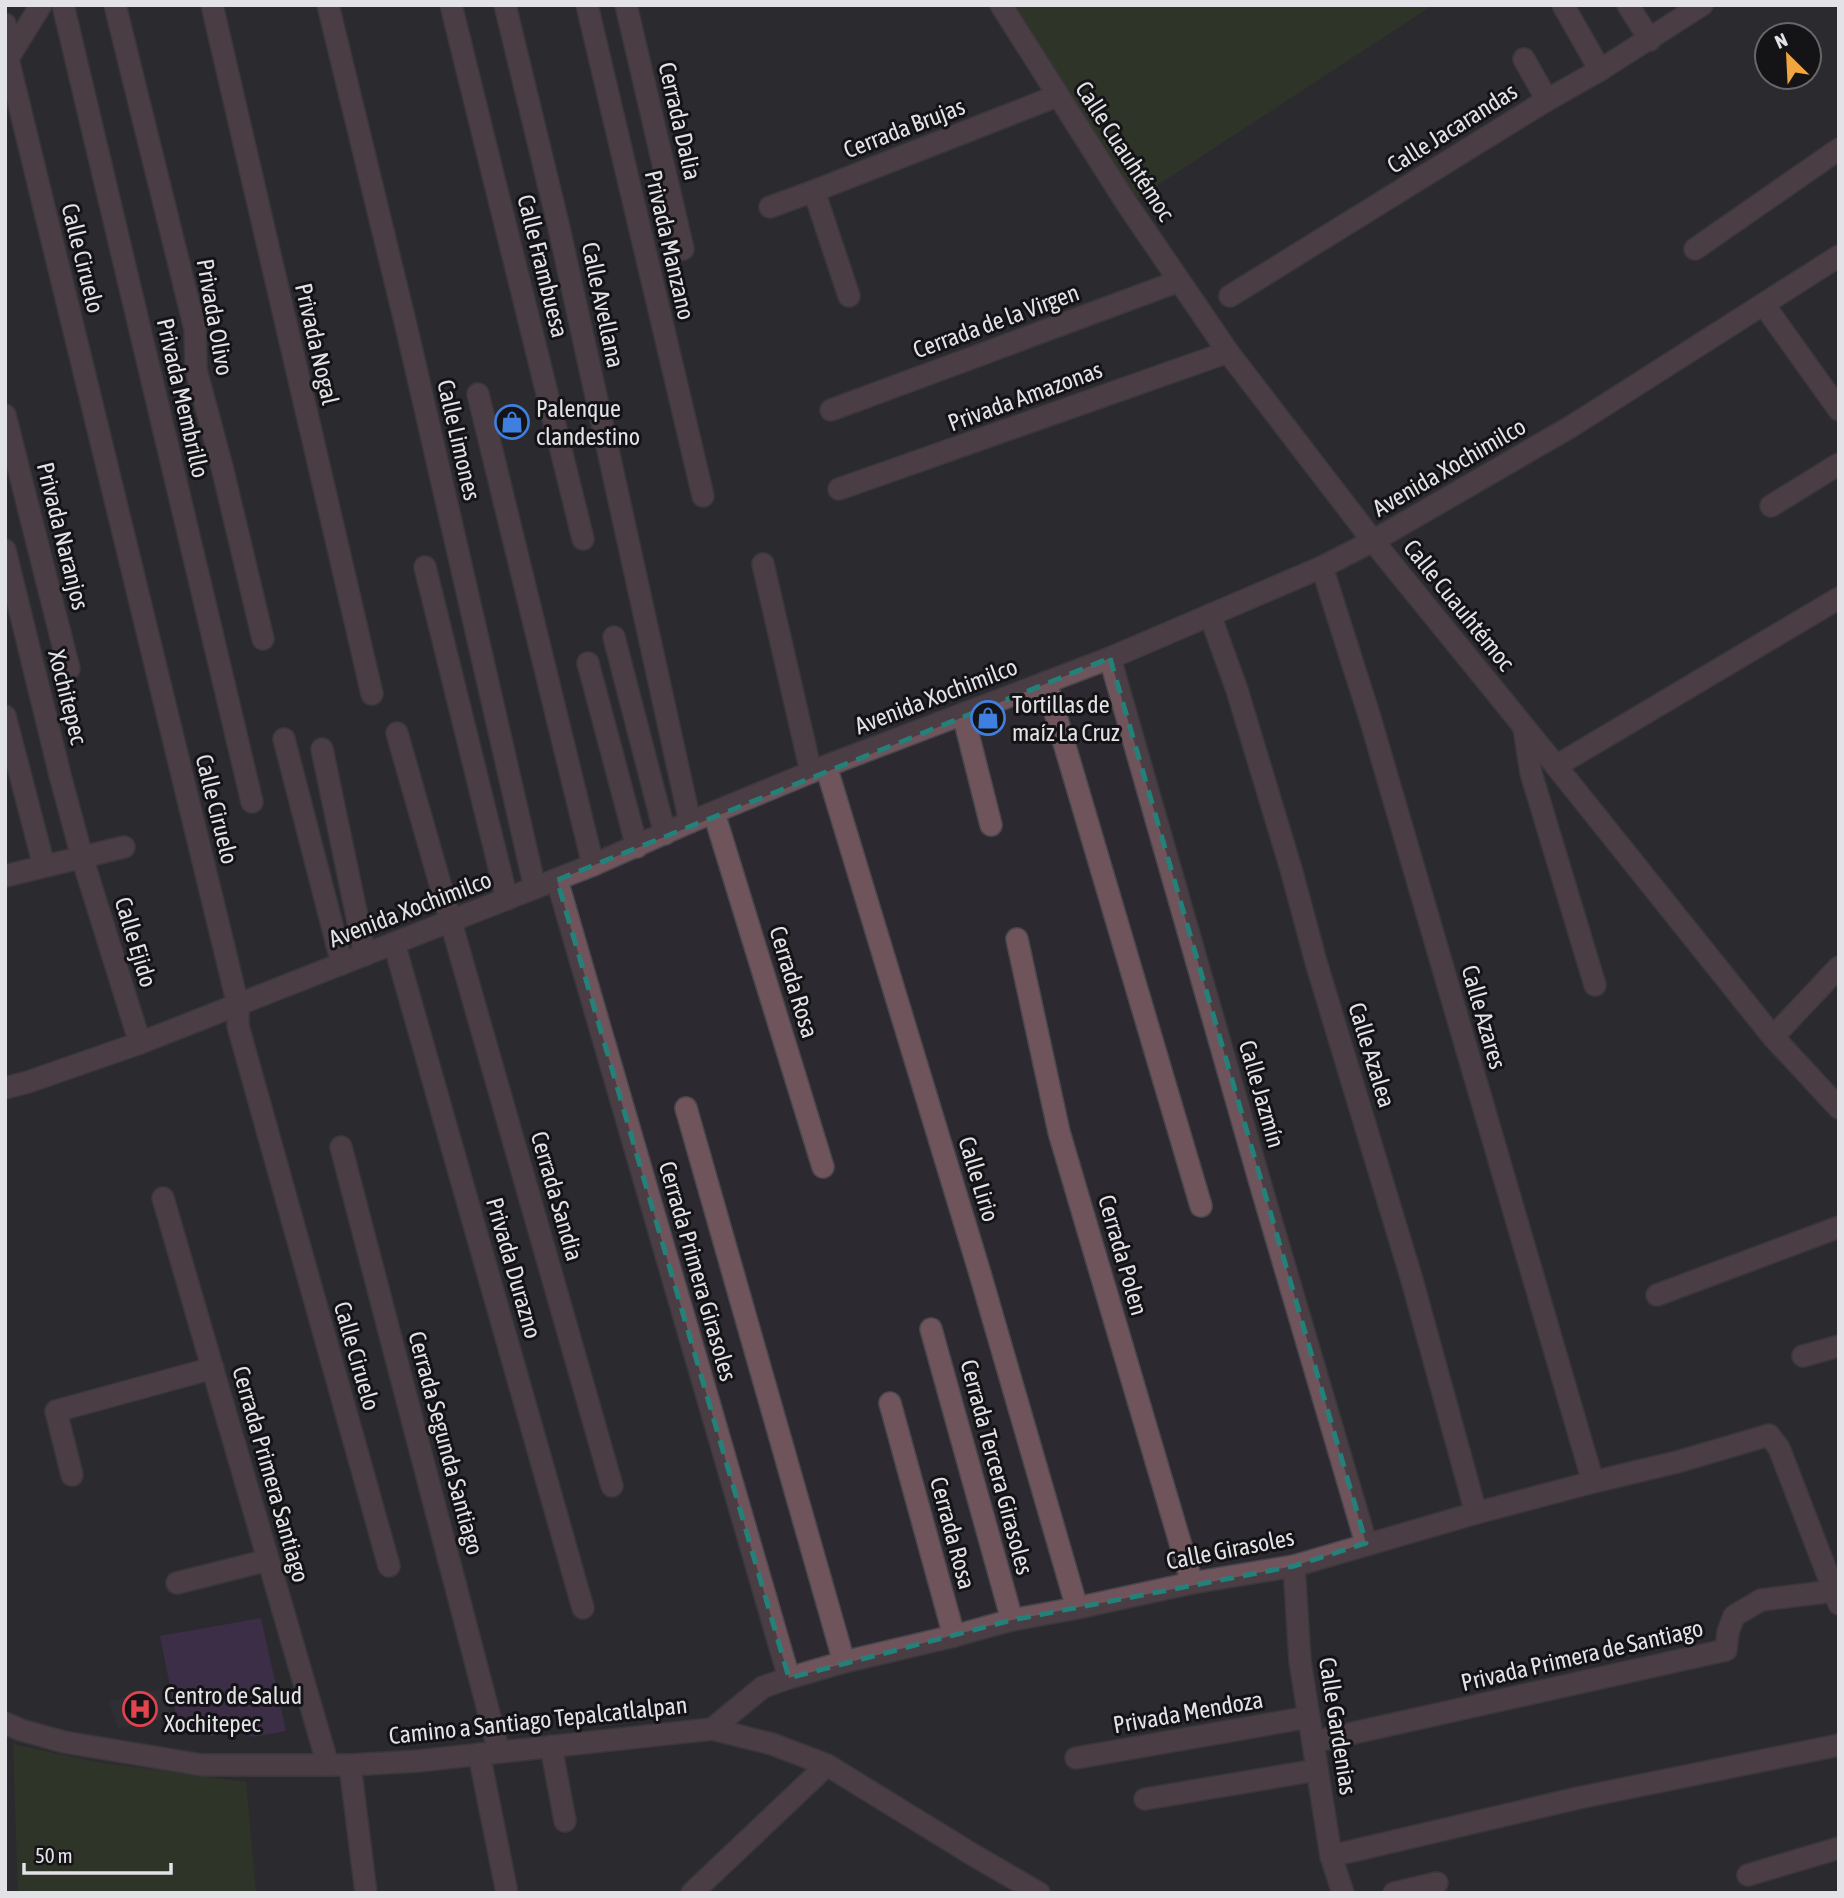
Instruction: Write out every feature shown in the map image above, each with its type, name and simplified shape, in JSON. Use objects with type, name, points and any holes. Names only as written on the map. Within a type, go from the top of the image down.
[{"type":"street","points":[[8,58],[41,5]]},
{"type":"street","name":"Privada Membrillo","points":[[63,5],[252,802]]},
{"type":"street","name":"Privada Olivo","points":[[116,5],[195,330],[196,370],[263,639]]},
{"type":"street","name":"Privada Nogal","points":[[212,5],[372,694]]},
{"type":"street","name":"Calle Limones","points":[[328,5],[408,334],[534,888]]},
{"type":"street","name":"Calle Frambuesa","points":[[451,5],[583,539]]},
{"type":"street","name":"Calle Avellana","points":[[505,5],[559,228],[690,822]]},
{"type":"street","name":"Privada Manzano","points":[[587,5],[703,496]]},
{"type":"street","name":"Cerrada Dalia","points":[[626,5],[683,249]]},
{"type":"street","name":"Calle Cuauhtémoc","points":[[1001,5],[1057,96],[1228,352],[1373,541],[1773,1037],[1839,1108]]},
{"type":"street","points":[[1563,5],[1600,70]]},
{"type":"street","points":[[1628,5],[1650,40]]},
{"type":"street","name":"Calle Jacarandas","points":[[1230,296],[1547,100],[1650,40],[1702,5]]},
{"type":"street","name":"Calle Ciruelo","points":[[5,24],[8,58],[237,1004],[238,1026],[389,1566]]},
{"type":"street","points":[[1524,59],[1547,100]]},
{"type":"street","name":"Cerrada Brujas","points":[[769,207],[1057,96]]},
{"type":"street","points":[[1695,249],[1839,149]]},
{"type":"street","points":[[814,191],[849,296]]},
{"type":"street","name":"Avenida Xochimilco","points":[[5,1088],[140,1043],[593,866],[690,822],[819,769],[1110,658],[1322,567],[1373,541],[1572,426],[1839,257]]},
{"type":"street","name":"Cerrada de la Virgen","points":[[831,410],[1179,281]]},
{"type":"street","points":[[1764,305],[1839,410]]},
{"type":"street","name":"Privada Amazonas","points":[[839,489],[1228,352]]},
{"type":"street","points":[[478,394],[593,866]]},
{"type":"street","name":"Privada Naranjos","points":[[5,415],[69,669]]},
{"type":"street","points":[[1771,506],[1839,464]]},
{"type":"street","name":"Xochitepec","points":[[5,550],[82,857]]},
{"type":"street","name":"Calle Lirio","points":[[763,564],[819,769],[979,1270],[1076,1608]]},
{"type":"street","points":[[425,567],[507,899]]},
{"type":"street","name":"Calle Azares","points":[[1322,567],[1370,718],[1593,1482]]},
{"type":"street","points":[[1556,766],[1839,598]]},
{"type":"street","name":"Calle Azalea","points":[[1210,615],[1237,690],[1291,869],[1316,962],[1412,1280],[1476,1513]]},
{"type":"street","points":[[614,637],[665,834]]},
{"type":"street","name":"Calle Jazmín","points":[[1110,658],[1366,1544]]},
{"type":"street","points":[[588,663],[637,847]]},
{"type":"street","points":[[1046,682],[1201,1206]]},
{"type":"street","points":[[963,714],[991,825]]},
{"type":"street","points":[[5,716],[44,866]]},
{"type":"street","points":[[1523,726],[1531,773],[1595,985]]},
{"type":"street","name":"Cerrada Sandia","points":[[397,733],[612,1486]]},
{"type":"street","points":[[284,739],[342,964]]},
{"type":"street","points":[[323,750],[365,955]]},
{"type":"street","name":"Cerrada Rosa","points":[[714,813],[823,1167]]},
{"type":"street","points":[[7,868],[44,866],[124,847]]},
{"type":"street","name":"Calle Ejido","points":[[82,857],[140,1043]]},
{"type":"street","name":"Cerrada Primera Girasoles","points":[[557,880],[789,1678]]},
{"type":"street","name":"Cerrada Polen","points":[[1017,939],[1059,1132],[1192,1583]]},
{"type":"street","name":"Privada Durazno","points":[[394,943],[583,1608]]},
{"type":"street","points":[[1773,1037],[1839,967]]},
{"type":"street","name":"Cerrada Primera Girasoles","points":[[686,1108],[844,1662]]},
{"type":"street","name":"Cerrada Segunda Santiago","points":[[341,1147],[489,1753],[507,1893]]},
{"type":"street","name":"Cerrada Primera Santiago","points":[[163,1198],[328,1765]]},
{"type":"street","points":[[1657,1295],[1839,1227]]},
{"type":"street","name":"Cerrada Tercera Girasoles","points":[[932,1329],[1012,1620]]},
{"type":"street","points":[[1803,1356],[1839,1346]]},
{"type":"street","points":[[72,1475],[55,1411],[213,1368]]},
{"type":"street","name":"Cerrada Rosa","points":[[890,1403],[954,1636]]},
{"type":"street","name":"Calle Girasoles","points":[[712,1729],[763,1688],[844,1662],[1012,1620],[1192,1583],[1294,1566],[1476,1513],[1677,1462],[1769,1435],[1779,1448],[1836,1597]]},
{"type":"street","points":[[177,1583],[268,1560]]},
{"type":"street","name":"Calle Gardenias","points":[[1294,1566],[1300,1661],[1308,1717],[1331,1856],[1343,1893]]},
{"type":"street","name":"Privada Primera de Santiago","points":[[1313,1742],[1726,1650],[1728,1632],[1734,1616],[1761,1600],[1836,1597]]},
{"type":"street","name":"Privada Mendoza","points":[[1076,1758],[1308,1717]]},
{"type":"street","name":"Camino a Santiago Tepalcatlalpan","points":[[5,1723],[64,1742],[202,1765],[350,1765],[418,1761],[712,1729],[772,1745],[827,1765],[1039,1893]]},
{"type":"street","points":[[1331,1856],[1578,1798],[1839,1745]]},
{"type":"street","points":[[551,1746],[565,1821]]},
{"type":"street","points":[[350,1765],[366,1893]]},
{"type":"street","points":[[692,1893],[827,1765]]},
{"type":"street","points":[[1145,1799],[1317,1770]]},
{"type":"street","points":[[1748,1875],[1839,1848]]},
{"type":"street","points":[[1394,1893],[1437,1883]]},
{"type":"highlighted area","points":[[1110,658],[1366,1543],[1294,1566],[1012,1620],[789,1678],[557,880]]},
{"type":"shaded area","name":"Centro de Salud Xochitepec","points":[[164,1688],[171,1717],[118,1728],[109,1702]]},
{"type":"green space","points":[[1006,5],[1433,5],[1130,203]]},
{"type":"green space","points":[[13,1744],[91,1761],[246,1782],[256,1893],[18,1893]]},
{"type":"building","points":[[261,1618],[286,1731],[252,1737],[242,1730],[211,1736],[206,1726],[194,1733],[177,1721],[160,1636]]},
{"type":"place","name":"Palenque clandestino","points":[[512,422]]},
{"type":"place","name":"Tortillas de maíz La Cruz","points":[[988,718]]},
{"type":"place","name":"Centro de Salud Xochitepec","points":[[140,1709]]}]
